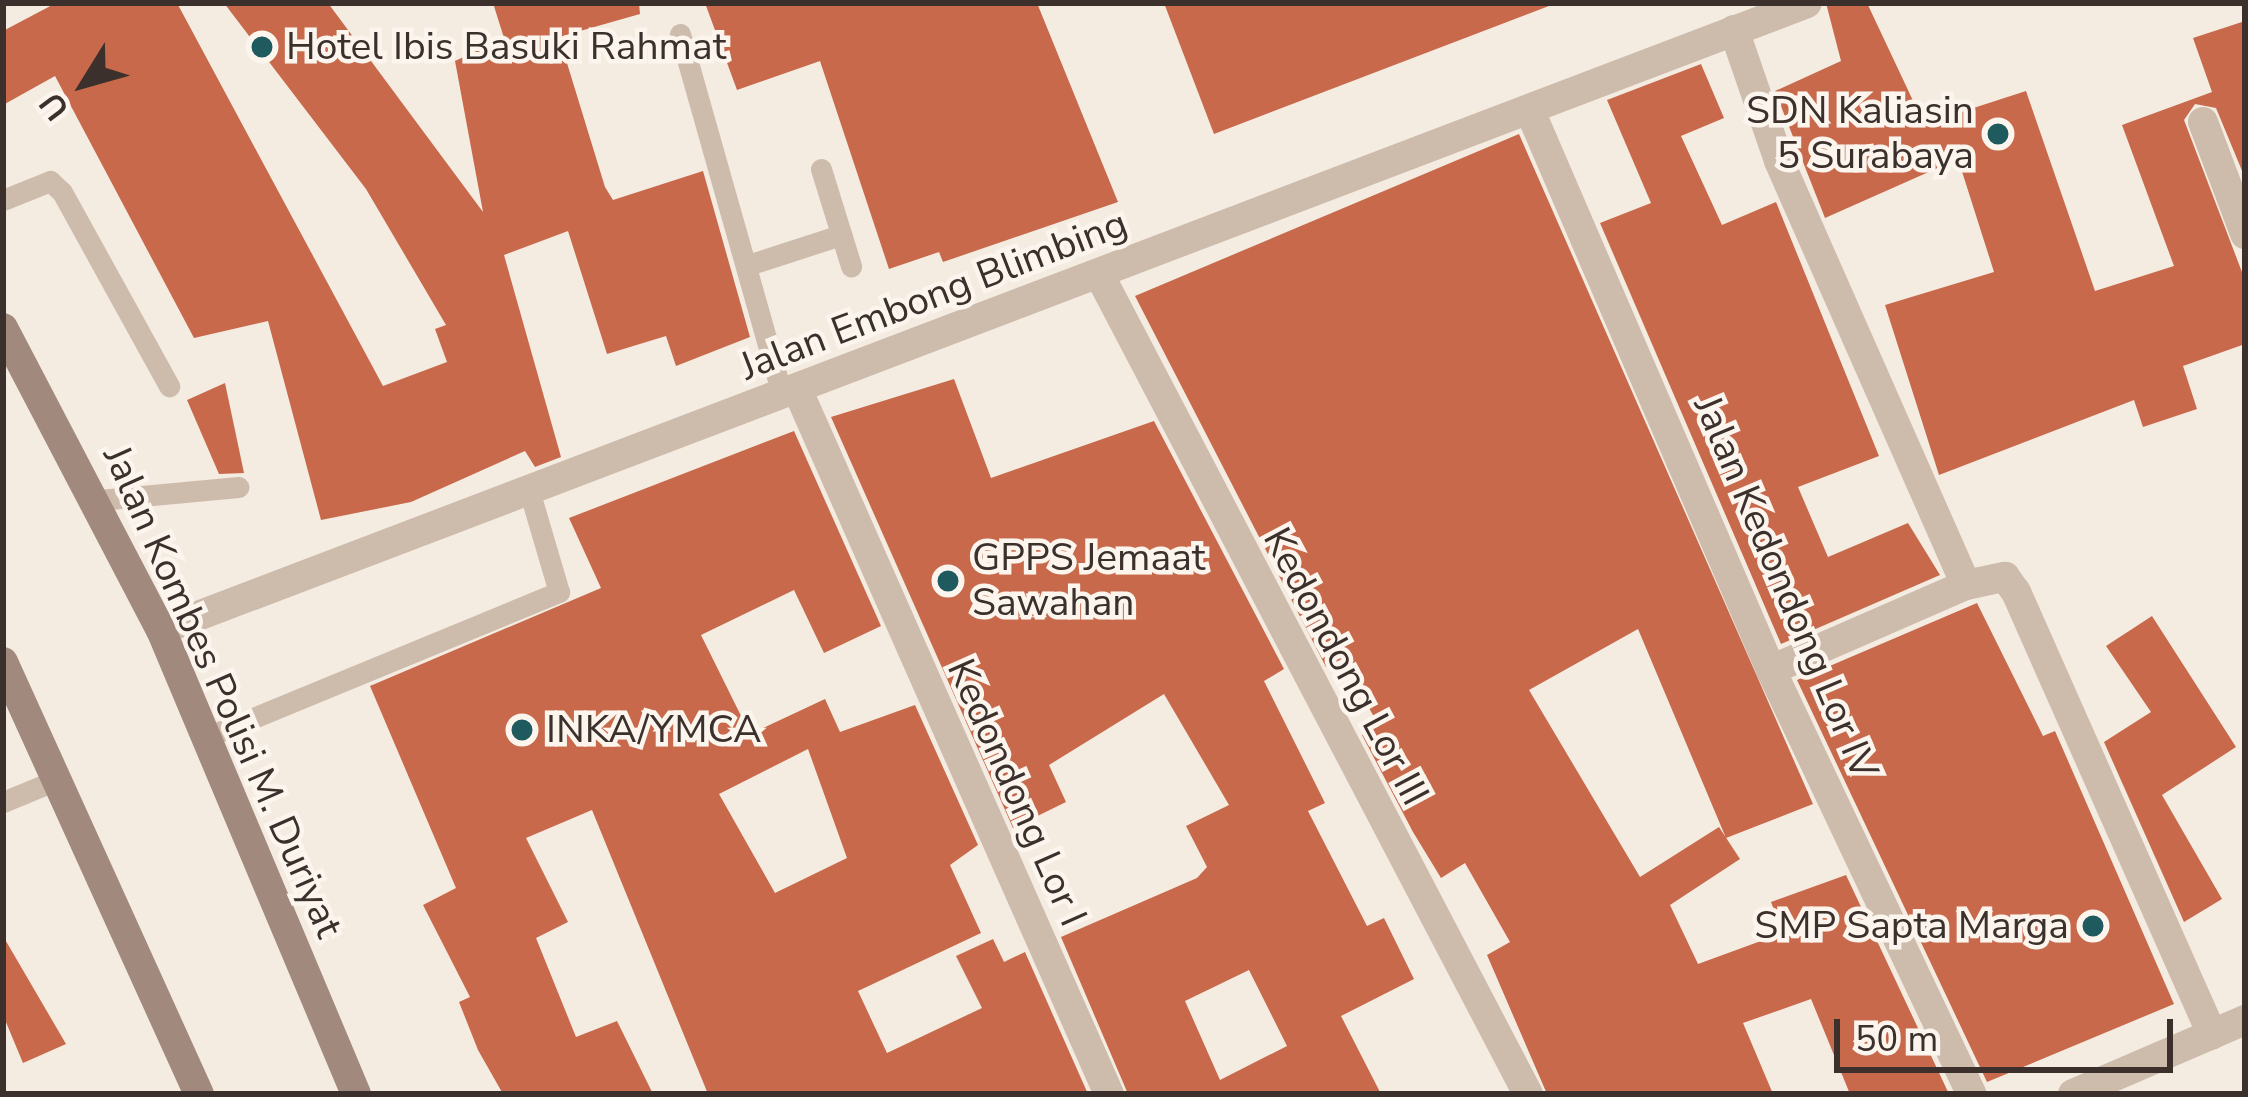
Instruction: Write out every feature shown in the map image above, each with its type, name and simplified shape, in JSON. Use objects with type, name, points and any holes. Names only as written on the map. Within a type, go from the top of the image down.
[{"type":"street","name":"Jalan Embong Blimbing","points":[[161,630],[1807,3]]},
{"type":"street","points":[[1734,30],[1778,160],[1966,585]]},
{"type":"street","name":"Jalan Kedondong Lor IV","points":[[1530,112],[1771,670],[1971,1094]]},
{"type":"street","points":[[2203,122],[2245,234]]},
{"type":"street","name":"Kedondong Lor III","points":[[1099,274],[1528,1094]]},
{"type":"street","name":"Jalan Kombes Polisi M. Duriyat","points":[[3,328],[99,500],[161,630],[356,1094]]},
{"type":"street","name":"Kedondong Lor I","points":[[790,393],[1109,1094]]},
{"type":"street","points":[[1771,670],[1966,585],[2005,577],[2017,592],[2212,1034]]},
{"type":"street","points":[[3,662],[199,1094]]},
{"type":"street","points":[[2073,1094],[2245,1020]]},
{"type":"lane","points":[[680,34],[790,393]]},
{"type":"lane","points":[[820,170],[851,266]]},
{"type":"lane","points":[[3,200],[50,181],[62,192],[169,386]]},
{"type":"lane","points":[[751,264],[841,235]]},
{"type":"lane","points":[[99,500],[238,488]]},
{"type":"lane","points":[[207,736],[559,592],[529,490]]},
{"type":"lane","points":[[3,802],[56,779]]},
{"type":"building","points":[[56,3],[177,3],[383,386],[447,362],[435,329],[446,325],[366,189],[224,3],[328,3],[483,212],[455,61],[504,38],[493,3],[639,3],[640,14],[559,37],[605,187],[613,200],[703,171],[750,337],[676,366],[666,336],[607,354],[568,231],[504,255],[561,457],[535,467],[525,451],[411,502],[321,520],[268,321],[194,338],[55,76],[3,105],[3,31]]},
{"type":"building","points":[[705,3],[1037,3],[1118,202],[943,262],[939,252],[889,269],[820,61],[737,90]]},
{"type":"building","points":[[1164,3],[1549,3],[1549,6],[1214,134]]},
{"type":"building","points":[[1826,3],[1867,3],[1924,124],[2026,91],[2095,291],[2174,266],[2122,125],[2212,92],[2193,38],[2245,21],[2245,178],[2216,108],[2195,104],[2184,120],[2245,280],[2245,344],[2183,366],[2197,409],[2143,427],[2134,400],[1939,475],[1885,305],[1994,272],[1958,159],[1825,218],[1775,91],[1841,61]]},
{"type":"building","points":[[1701,64],[1724,118],[1681,136],[1722,225],[1776,202],[1879,456],[1798,487],[1828,557],[1908,523],[1940,575],[1781,644],[1600,223],[1651,203],[1607,100]]},
{"type":"building","points":[[1519,134],[1813,804],[1726,838],[1740,859],[1670,905],[1698,964],[1783,933],[1771,902],[1846,875],[1949,1094],[1850,1094],[1811,999],[1743,1023],[1773,1094],[1547,1094],[1487,955],[1510,942],[1465,863],[1441,878],[1413,832],[1362,735],[1379,726],[1342,659],[1326,667],[1135,296]],"holes":[[[1638,629],[1726,837],[1719,827],[1640,877],[1529,690]]]},
{"type":"building","points":[[954,379],[991,478],[1154,421],[1284,669],[1264,681],[1325,803],[1308,811],[1367,926],[1384,918],[1414,979],[1341,1016],[1381,1094],[1128,1094],[1061,937],[1197,878],[1207,867],[1186,826],[1229,805],[1164,694],[1049,765],[1066,802],[1013,828],[831,417]],"holes":[[[1249,970],[1287,1046],[1220,1080],[1185,1001]]]},
{"type":"building","points":[[225,383],[244,473],[219,474],[187,400]]},
{"type":"building","points":[[794,431],[881,626],[824,653],[794,590],[701,635],[750,734],[825,699],[840,732],[915,705],[978,845],[950,865],[981,933],[858,991],[887,1053],[982,1008],[956,956],[993,939],[1004,962],[1025,952],[1088,1094],[708,1094],[592,810],[526,838],[568,922],[536,938],[576,1037],[617,1021],[653,1094],[503,1094],[459,1002],[470,997],[423,905],[456,888],[370,686],[601,588],[569,518]],"holes":[[[808,749],[847,858],[775,893],[719,794]]]},
{"type":"building","points":[[1977,603],[2043,736],[2055,731],[2174,1004],[1987,1082],[1797,680]]},
{"type":"building","points":[[2152,616],[2236,747],[2162,795],[2222,899],[2184,922],[2104,742],[2151,712],[2106,646]]},
{"type":"building","points":[[3,936],[66,1044],[23,1063],[3,1015]]},
{"type":"place","name":"Hotel Ibis Basuki Rahmat","points":[[262,47]]},
{"type":"place","name":"SDN Kaliasin 5 Surabaya","points":[[1998,134]]},
{"type":"place","name":"GPPS Jemaat Sawahan","points":[[948,581]]},
{"type":"place","name":"INKA/YMCA","points":[[522,730]]},
{"type":"place","name":"SMP Sapta Marga","points":[[2093,926]]}]
